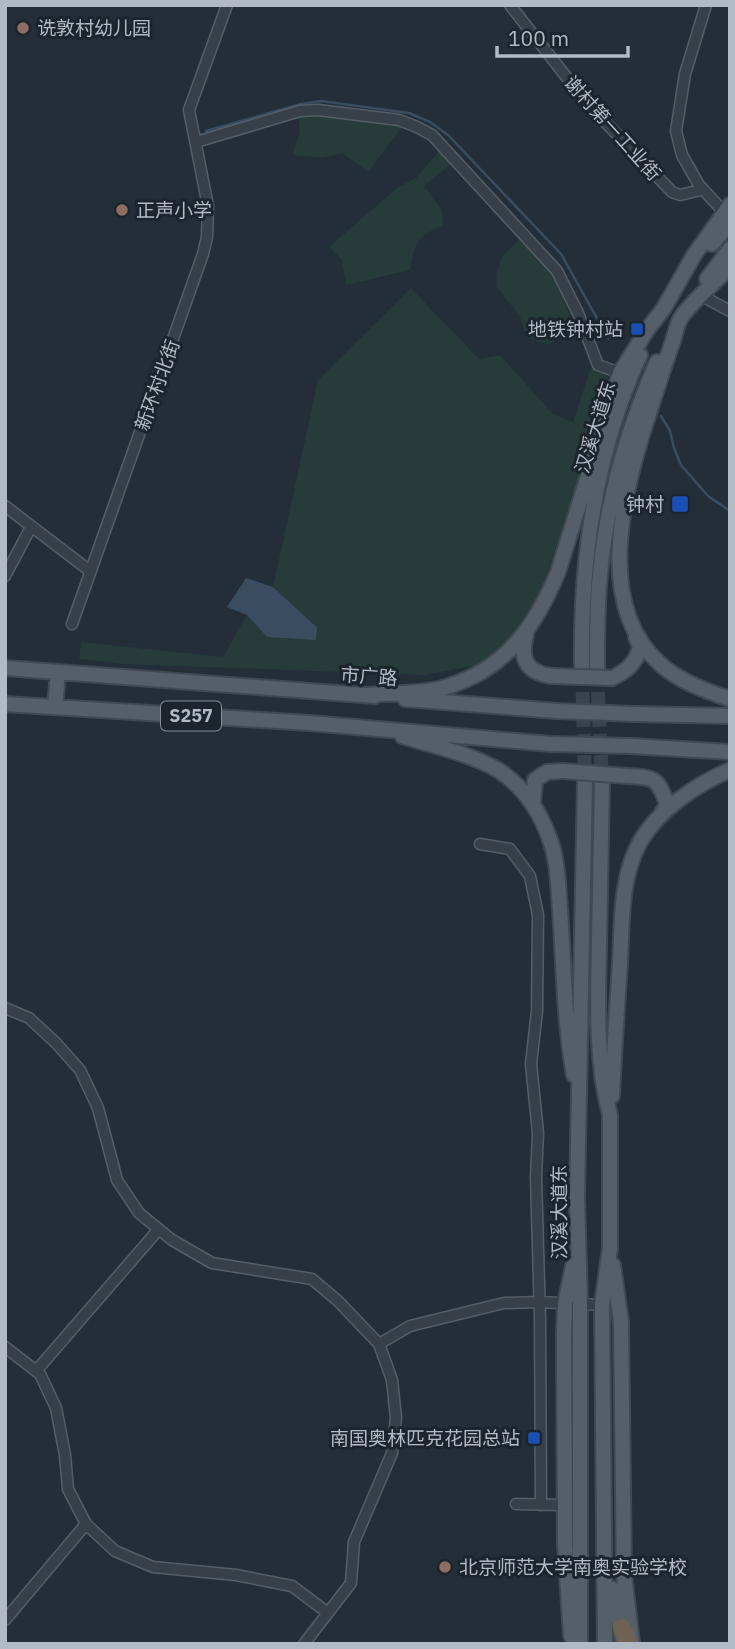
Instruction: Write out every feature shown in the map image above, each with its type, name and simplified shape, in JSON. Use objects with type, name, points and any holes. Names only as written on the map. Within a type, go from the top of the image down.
[{"type":"main road","points":[[728,213],[694,255],[664,308],[620,373],[558,572],[547,599],[527,633],[523,647],[528,665],[539,674],[612,678],[630,667],[638,654],[640,647],[622,594],[619,563],[620,531],[643,430],[681,317],[730,267]]},
{"type":"main road","name":"汉溪大道东","points":[[664,308],[631,376],[600,474],[590,520],[582,587],[589,671],[612,506],[636,410],[681,317],[730,249]]},
{"type":"main road","points":[[634,631],[659,664],[708,692],[730,699]]},
{"type":"main road","points":[[366,695],[444,688],[468,679],[479,674],[510,650],[527,633]]},
{"type":"main road","name":"市广路","points":[[5,668],[557,711],[730,716]]},
{"type":"main road","points":[[55,707],[58,672]]},
{"type":"main road","name":"S257","points":[[5,704],[377,728],[551,744],[730,752]]},
{"type":"main road","points":[[377,728],[498,770],[525,793],[533,804],[549,836],[557,873],[567,1038],[579,1107]]},
{"type":"main road","points":[[626,1640],[621,1322],[610,1248],[610,1115],[624,899],[632,858],[638,844],[660,817],[685,796],[730,770]]},
{"type":"main road","points":[[533,804],[535,780],[547,772],[646,777],[659,784],[667,804],[660,817]]},
{"type":"main road","name":"汉溪大道东","points":[[573,1304],[578,1244],[585,779]]},
{"type":"main road","points":[[602,781],[598,975],[600,1053],[610,1115]]},
{"type":"main road","points":[[605,1644],[601,1306],[610,1248]]},
{"type":"main road","points":[[573,1304],[580,1392],[580,1644]]},
{"type":"main road","points":[[572,1644],[564,1505],[573,1304]]},
{"type":"main road","points":[[580,1392],[602,1392]]},
{"type":"main road","points":[[604,1493],[614,1606],[626,1640]]},
{"type":"street","name":"新环村北街","points":[[72,624],[203,254],[207,237],[208,206],[190,110],[227,5]]},
{"type":"street","name":"谢村第一工业街","points":[[510,5],[586,102],[672,192],[680,195],[701,190]]},
{"type":"street","points":[[706,5],[685,74],[677,131],[682,155],[701,190],[728,213]]},
{"type":"street","points":[[197,142],[300,111],[318,110],[399,120],[418,127],[444,146],[557,271],[578,313],[598,365],[620,373]]},
{"type":"street","points":[[702,296],[730,311]]},
{"type":"street","points":[[5,506],[90,571]]},
{"type":"street","points":[[5,576],[31,527]]},
{"type":"street","points":[[480,844],[510,849],[530,876],[538,915],[537,1011],[531,1064],[538,1133],[536,1177],[541,1505]]},
{"type":"street","points":[[5,1009],[29,1018],[57,1043],[80,1070],[98,1108],[117,1180],[139,1213],[212,1263],[312,1279],[338,1301],[379,1344],[392,1380],[396,1418],[392,1453],[354,1542],[351,1583],[304,1644]]},
{"type":"street","points":[[36,1371],[159,1229]]},
{"type":"street","points":[[379,1344],[410,1326],[504,1303],[540,1302],[601,1306]]},
{"type":"street","points":[[5,1347],[40,1374],[56,1408],[68,1489],[86,1524],[115,1551],[153,1567],[236,1575],[292,1586],[328,1614]]},
{"type":"street","points":[[516,1504],[564,1505]]},
{"type":"street","points":[[5,1620],[86,1524]]},
{"type":"green space","points":[[318,114],[403,126],[368,172],[342,153],[323,158],[292,155],[300,132],[298,117]]},
{"type":"green space","points":[[440,150],[451,164],[424,186],[442,210],[443,225],[419,241],[410,270],[346,285],[342,260],[329,247],[397,188],[416,178]]},
{"type":"green space","points":[[520,238],[553,273],[575,329],[548,345],[527,337],[520,317],[497,287],[497,273],[502,256]]},
{"type":"green space","points":[[411,288],[479,359],[500,355],[553,414],[573,422],[591,367],[609,372],[570,508],[538,599],[521,628],[500,649],[476,665],[426,675],[122,664],[79,659],[81,642],[223,657],[247,615],[267,637],[317,626],[273,587],[318,380]]},
{"type":"water","points":[[246,578],[273,587],[317,627],[316,640],[267,637],[247,615],[227,607]]},
{"type":"waterway","points":[[206,131],[301,104],[321,101],[409,113],[430,122],[448,135],[561,254],[608,338]]},
{"type":"waterway","points":[[661,416],[670,431],[681,465],[708,496],[730,511]]},
{"type":"tunnel","points":[[582,671],[585,780]]},
{"type":"tunnel","points":[[597,671],[602,781]]},
{"type":"place","name":"诜敦村幼儿园","points":[[23,28]]},
{"type":"place","name":"正声小学","points":[[122,210]]},
{"type":"place","name":"地铁钟村站","points":[[637,329]]},
{"type":"place","name":"钟村","points":[[680,504]]},
{"type":"place","name":"南国奥林匹克花园总站","points":[[534,1438]]},
{"type":"place","name":"北京师范大学南奥实验学校","points":[[445,1567]]}]
